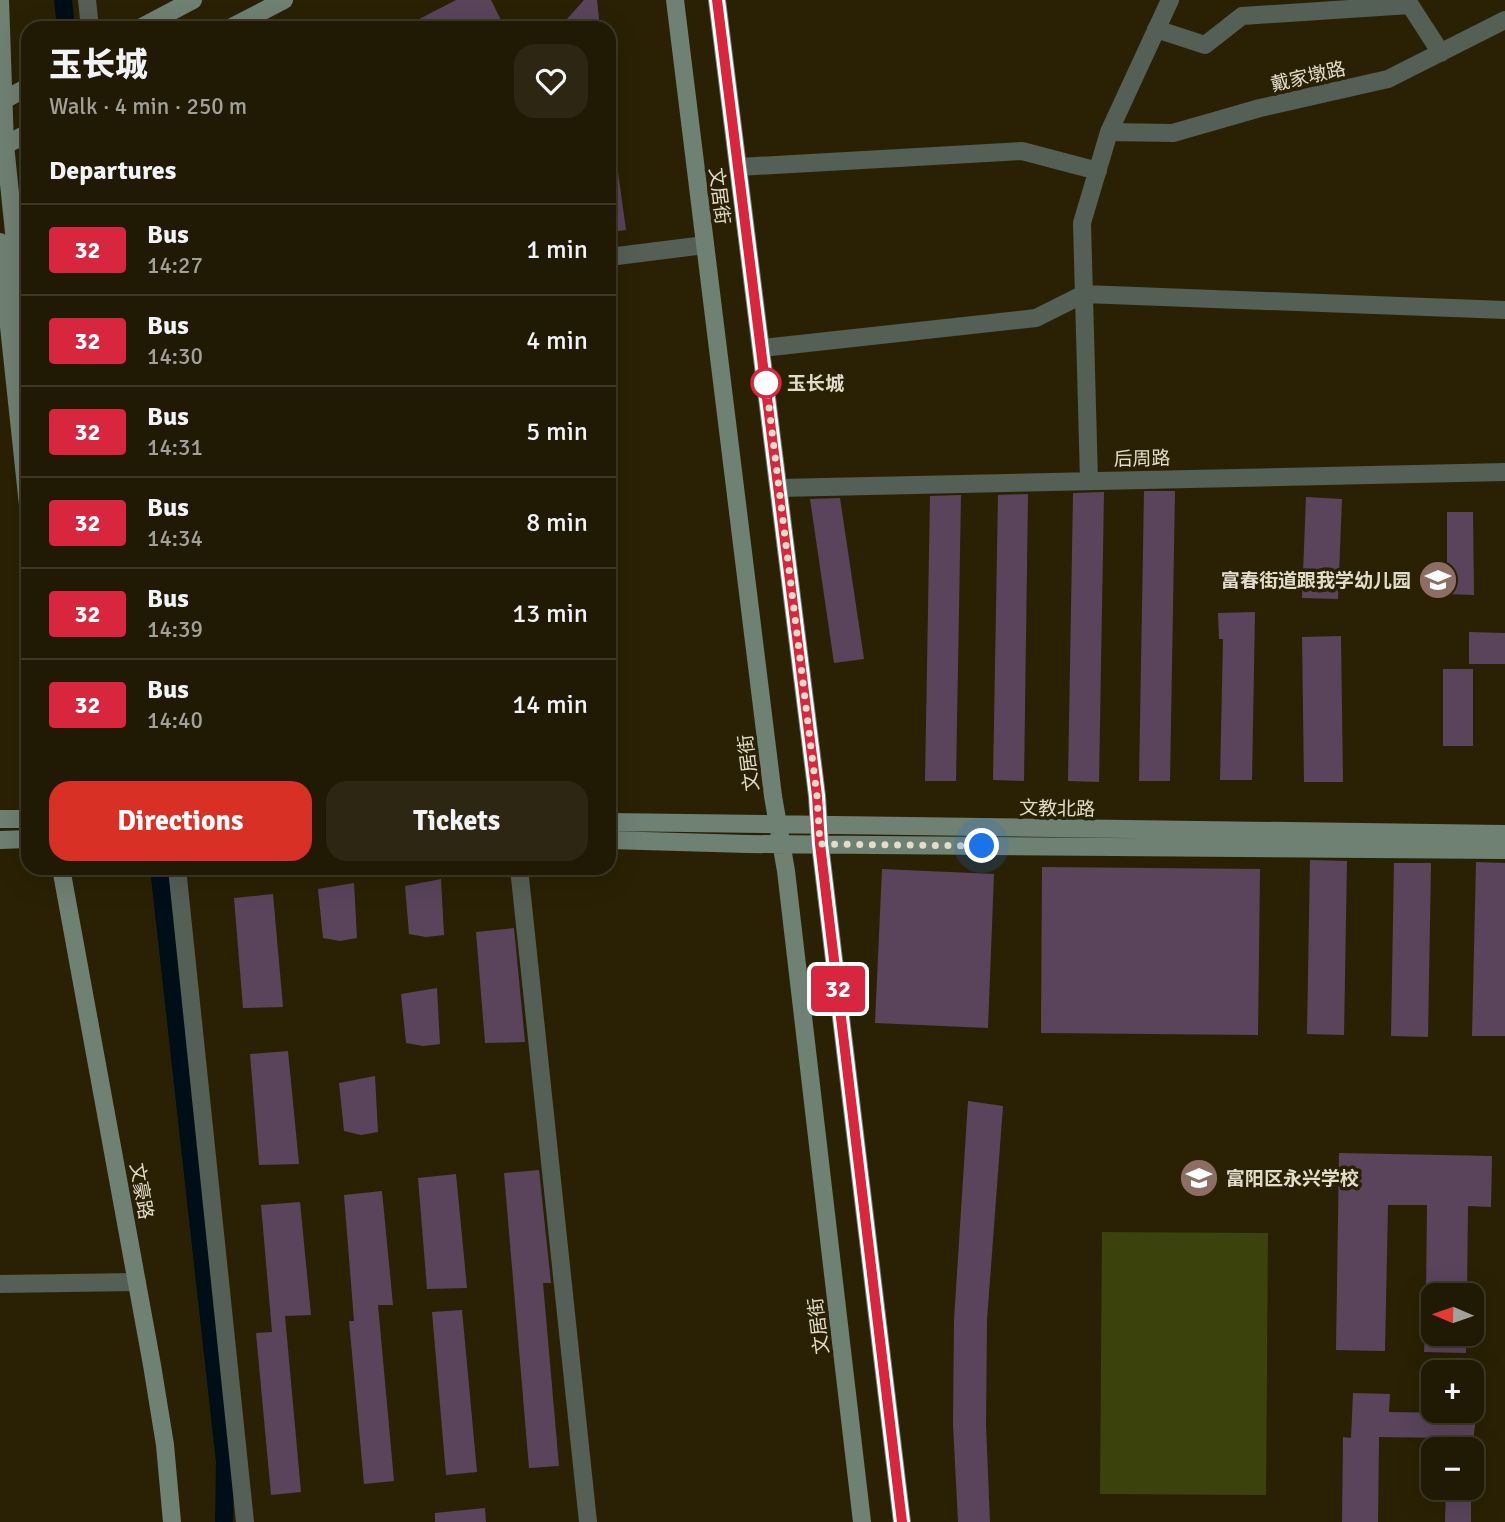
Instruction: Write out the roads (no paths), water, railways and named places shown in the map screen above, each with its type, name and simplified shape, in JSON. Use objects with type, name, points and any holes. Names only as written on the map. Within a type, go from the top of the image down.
[{"type":"street","points":[[0,0],[3,147],[21,306]]},
{"type":"street","points":[[87,0],[89,21]]},
{"type":"street","points":[[153,21],[193,0]]},
{"type":"street","points":[[244,21],[284,0]]},
{"type":"street","name":"文居街","points":[[674,0],[773,796],[782,844],[862,1522]]},
{"type":"street","name":"文居街","points":[[717,0],[762,348],[902,1522]]},
{"type":"street","points":[[1088,480],[1082,223],[1109,132],[1170,0]]},
{"type":"street","points":[[1156,29],[1205,45],[1242,16],[1410,5],[1441,53]]},
{"type":"street","name":"戴家墩路","points":[[1109,132],[1173,133],[1260,108],[1388,79],[1505,20]]},
{"type":"street","points":[[2,101],[21,91]]},
{"type":"street","points":[[3,147],[21,137]]},
{"type":"street","points":[[739,167],[1022,151],[1098,171]]},
{"type":"street","points":[[0,242],[21,439]]},
{"type":"street","points":[[616,256],[705,245]]},
{"type":"street","points":[[762,348],[1036,318],[1084,294],[1505,310]]},
{"type":"street","name":"后周路","points":[[779,488],[1505,472]]},
{"type":"street","points":[[0,820],[21,819]]},
{"type":"street","name":"文教北路","points":[[616,822],[1505,834]]},
{"type":"street","points":[[0,840],[21,839]]},
{"type":"street","name":"文教北路","points":[[616,840],[1505,850]]},
{"type":"street","name":"文豪路","points":[[62,875],[166,1445],[172,1522]]},
{"type":"street","points":[[178,875],[245,1522]]},
{"type":"street","points":[[520,875],[588,1522]]},
{"type":"street","points":[[0,1284],[137,1282]]},
{"type":"waterway","points":[[63,0],[65,21]]},
{"type":"waterway","points":[[160,875],[225,1462],[224,1522]]},
{"type":"place","name":"玉长城","points":[[766,383]]},
{"type":"place","name":"富春街道跟我学幼儿园","points":[[1438,580]]},
{"type":"place","name":"富阳区永兴学校","points":[[1199,1178]]}]
